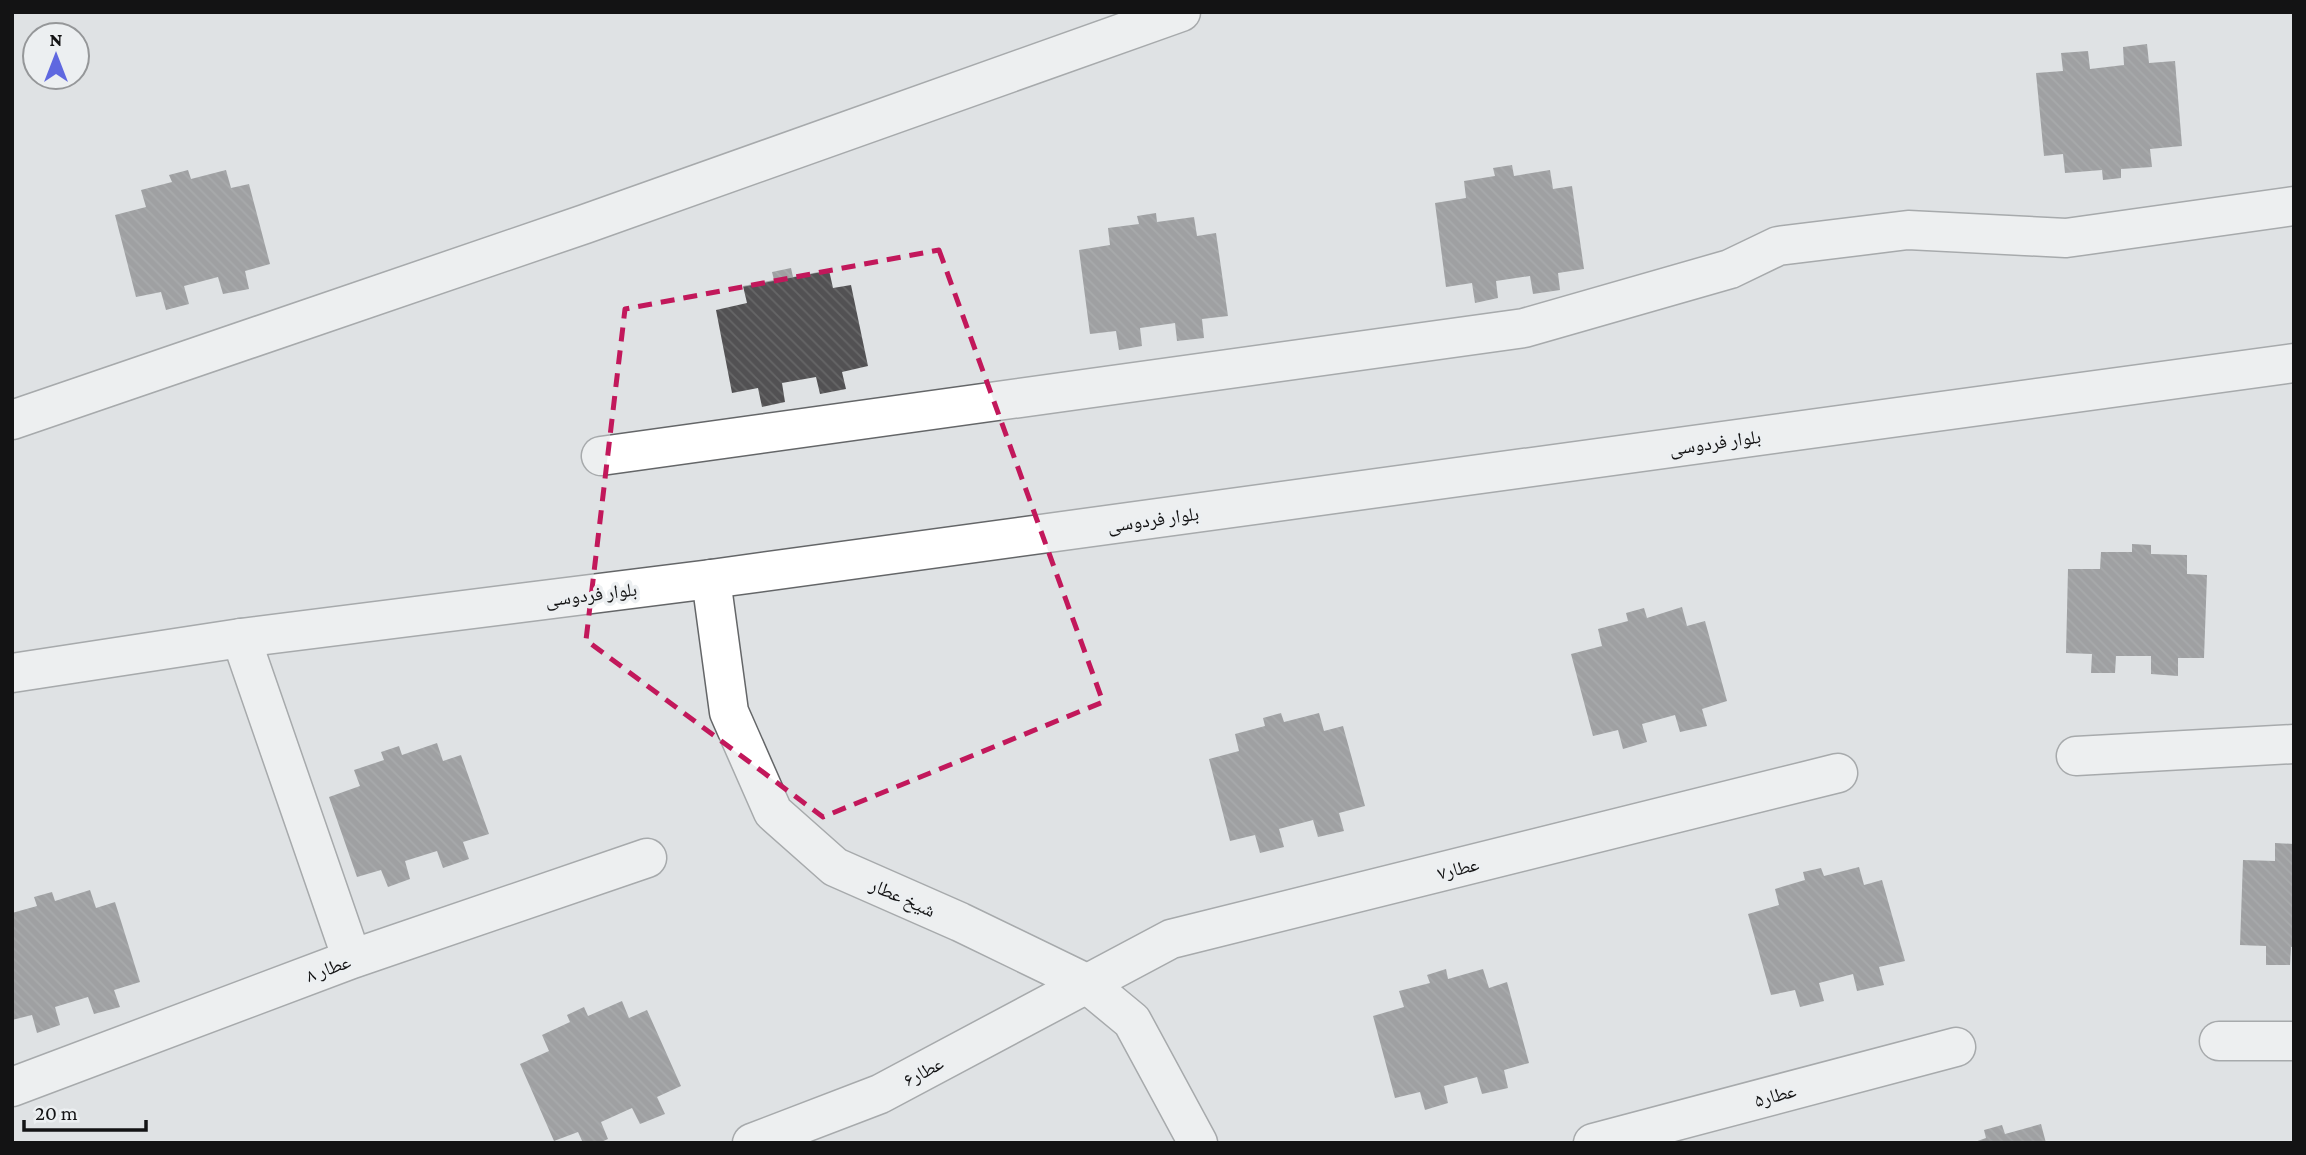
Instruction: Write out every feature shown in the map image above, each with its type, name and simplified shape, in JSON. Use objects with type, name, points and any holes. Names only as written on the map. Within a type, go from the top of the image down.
[{"type":"street","points":[[12,420],[572,228],[1181,12]]},
{"type":"street","points":[[601,456],[1524,328],[1730,269],[1778,246],[1908,230],[2066,238],[2294,206]]},
{"type":"street","name":"بلوار فردوسی","points":[[12,673],[242,638],[711,579],[2294,363]]},
{"type":"street","name":"شیخ عطار","points":[[711,579],[729,712],[773,812],[835,867],[960,922],[1086,983],[1132,1021],[1198,1143]]},
{"type":"street","points":[[242,638],[352,959]]},
{"type":"street","points":[[2076,756],[2294,744]]},
{"type":"street","name":"عطار۷","points":[[1086,983],[1171,939],[1838,773]]},
{"type":"street","name":"عطار ۸","points":[[12,1087],[352,959],[647,858]]},
{"type":"street","name":"عطار۶","points":[[752,1143],[880,1094],[1086,983]]},
{"type":"street","points":[[2220,1041],[2294,1041]]},
{"type":"street","name":"عطار۵","points":[[1593,1143],[1956,1047]]},
{"type":"highlighted area","points":[[939,250],[1103,702],[823,817],[586,640],[625,309]]},
{"type":"building","points":[[2147,44],[2149,63],[2175,61],[2182,146],[2150,149],[2152,167],[2121,169],[2121,178],[2103,180],[2102,170],[2065,173],[2063,154],[2044,156],[2036,73],[2063,71],[2061,53],[2088,51],[2090,69],[2124,65],[2123,47]]},
{"type":"building","points":[[1512,165],[1514,176],[1550,170],[1553,189],[1572,186],[1584,269],[1558,273],[1560,290],[1533,294],[1530,276],[1496,281],[1498,298],[1475,303],[1472,283],[1446,287],[1435,203],[1466,198],[1464,181],[1495,176],[1493,168]]},
{"type":"building","points":[[188,170],[191,179],[226,170],[231,188],[249,184],[270,264],[245,271],[249,289],[223,294],[218,277],[184,286],[189,304],[166,310],[161,292],[136,297],[115,215],[146,207],[141,190],[172,182],[169,175]]},
{"type":"building","points":[[1156,213],[1157,222],[1194,217],[1197,236],[1216,233],[1228,316],[1202,319],[1204,338],[1177,341],[1175,323],[1140,328],[1142,346],[1119,350],[1116,331],[1090,334],[1079,250],[1110,245],[1108,228],[1139,224],[1137,216]]},
{"type":"building","points":[[791,268],[793,277],[829,270],[833,288],[851,285],[868,366],[842,372],[846,389],[820,394],[816,377],[782,383],[785,402],[762,407],[758,388],[732,393],[716,310],[747,303],[743,286],[774,280],[772,272]]},
{"type":"building","points":[[2132,544],[2151,545],[2151,554],[2187,555],[2187,574],[2207,575],[2204,658],[2178,658],[2178,676],[2151,674],[2151,656],[2116,656],[2115,673],[2091,673],[2092,654],[2066,653],[2068,569],[2100,569],[2101,552],[2132,552]]},
{"type":"building","points":[[1682,607],[1687,626],[1705,621],[1727,701],[1702,709],[1707,726],[1680,732],[1675,715],[1642,724],[1647,742],[1623,749],[1618,730],[1593,736],[1571,654],[1602,646],[1598,629],[1628,621],[1626,613],[1644,608],[1647,618]]},
{"type":"building","points":[[1281,713],[1284,722],[1319,713],[1324,731],[1343,726],[1365,806],[1339,813],[1344,831],[1318,837],[1313,820],[1279,829],[1284,847],[1260,853],[1255,835],[1230,841],[1209,759],[1239,751],[1235,734],[1265,726],[1263,718]]},
{"type":"building","points":[[437,743],[443,761],[461,755],[489,834],[463,842],[469,859],[443,868],[437,851],[405,861],[410,879],[388,887],[381,870],[357,877],[329,797],[360,786],[354,770],[384,760],[381,752],[399,746],[402,755]]},
{"type":"building","points":[[2275,843],[2294,844],[2294,947],[2291,947],[2290,965],[2266,965],[2266,946],[2240,945],[2243,860],[2275,861]]},
{"type":"building","points":[[1859,867],[1864,885],[1882,880],[1905,961],[1879,967],[1884,985],[1857,991],[1853,974],[1819,983],[1824,1001],[1800,1007],[1795,990],[1771,995],[1748,914],[1779,905],[1775,889],[1805,880],[1803,872],[1821,868],[1824,876]]},
{"type":"building","points":[[90,890],[96,908],[115,902],[140,982],[114,990],[120,1007],[94,1014],[88,997],[55,1007],[60,1025],[37,1033],[32,1015],[12,1020],[12,913],[37,906],[34,897],[52,892],[55,901]]},
{"type":"building","points":[[1446,969],[1448,979],[1483,969],[1489,988],[1507,982],[1529,1063],[1504,1070],[1508,1088],[1482,1094],[1477,1077],[1444,1086],[1448,1103],[1425,1110],[1420,1092],[1395,1098],[1373,1016],[1404,1007],[1399,991],[1430,983],[1427,975]]},
{"type":"building","points":[[622,1001],[629,1018],[647,1010],[681,1086],[657,1097],[665,1114],[640,1124],[632,1108],[601,1122],[608,1139],[599,1143],[583,1143],[578,1132],[554,1141],[520,1064],[549,1051],[542,1035],[570,1022],[567,1015],[584,1007],[588,1016]]},
{"type":"building","points":[[2041,1124],[2046,1143],[1972,1143],[1986,1138],[1984,1130],[2002,1125],[2005,1134]]}]
